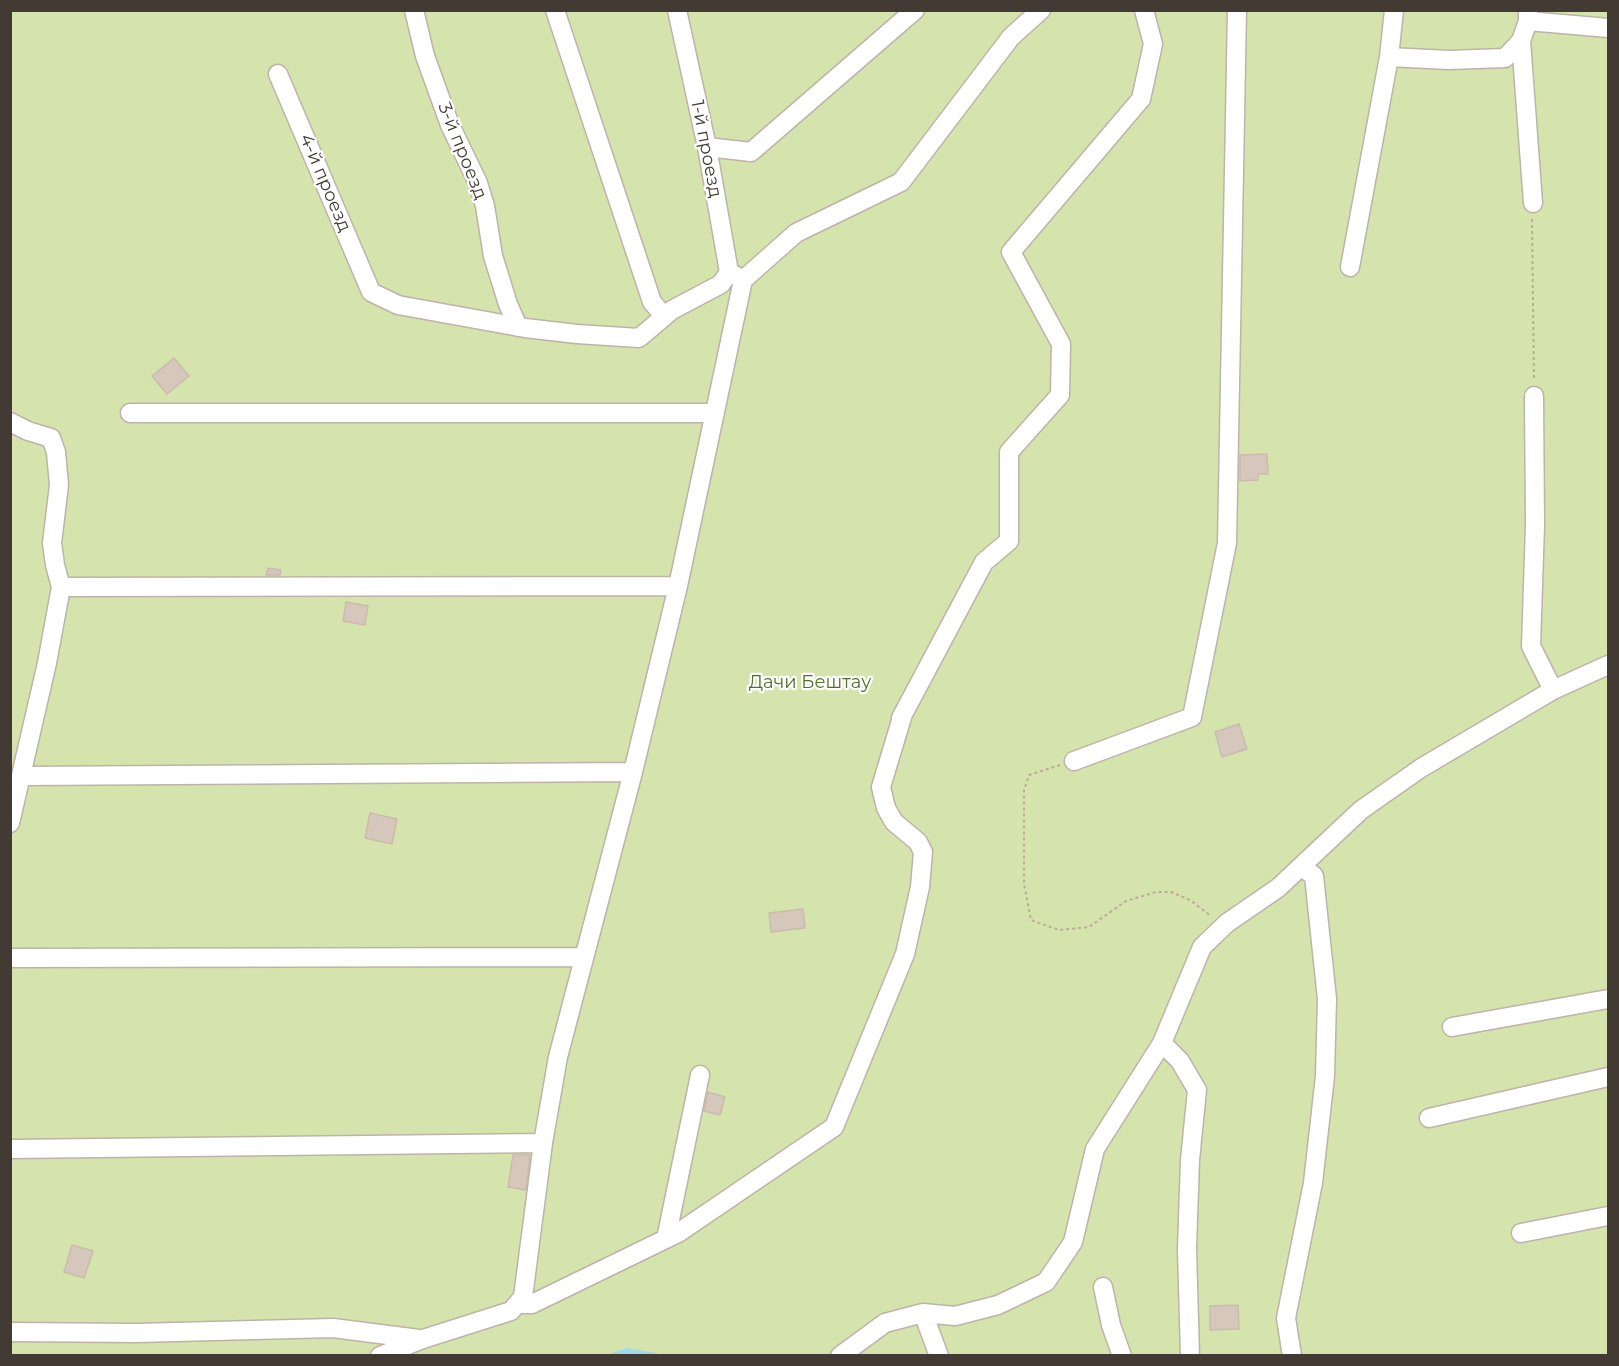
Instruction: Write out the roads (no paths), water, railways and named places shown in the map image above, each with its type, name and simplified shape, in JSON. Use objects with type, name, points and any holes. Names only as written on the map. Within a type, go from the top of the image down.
[{"type":"street","name":"3-й проезд","points":[[414,10],[425,56],[450,125],[478,183],[485,206],[493,255],[508,304],[518,327]]},
{"type":"street","points":[[555,10],[652,302],[664,316]]},
{"type":"street","name":"1-й проезд","points":[[677,10],[736,276]]},
{"type":"street","points":[[707,147],[751,152],[915,10]]},
{"type":"street","points":[[518,327],[639,338],[672,310],[736,276],[795,233],[901,182],[1011,37],[1041,10]]},
{"type":"street","points":[[517,1304],[532,1304],[678,1233],[834,1127],[905,954],[920,887],[923,852],[918,842],[894,822],[886,808],[881,788],[902,716],[984,562],[1009,541],[1009,452],[1060,395],[1061,344],[1011,252],[1141,99],[1153,44],[1144,10]]},
{"type":"street","points":[[1074,761],[1192,717],[1227,543],[1237,10]]},
{"type":"street","points":[[1350,267],[1389,57],[1394,10]]},
{"type":"street","points":[[1532,197],[1521,41],[1528,16],[1608,28]]},
{"type":"street","points":[[1389,57],[1449,60],[1505,58],[1521,41]]},
{"type":"street","name":"4-й проезд","points":[[278,74],[371,292],[398,305],[518,327]]},
{"type":"street","points":[[381,1356],[423,1339],[511,1311],[523,1297],[543,1143],[558,1057],[633,772],[678,586],[715,413],[736,276]]},
{"type":"street","points":[[1534,396],[1535,525],[1531,646],[1553,690]]},
{"type":"street","points":[[130,412],[715,413]]},
{"type":"street","points":[[10,422],[28,431],[51,438],[56,452],[59,484],[52,543],[61,587],[47,663],[10,823]]},
{"type":"street","points":[[61,587],[678,586]]},
{"type":"street","points":[[840,1356],[885,1323],[923,1313],[955,1316],[998,1305],[1046,1282],[1073,1242],[1095,1149],[1162,1043],[1202,947],[1227,923],[1278,888],[1361,810],[1421,768],[1553,690],[1608,665]]},
{"type":"street","points":[[22,776],[633,772]]},
{"type":"street","points":[[1293,1356],[1286,1318],[1313,1183],[1325,1076],[1327,999],[1314,876],[1302,867]]},
{"type":"street","points":[[10,958],[583,957]]},
{"type":"street","points":[[1452,1027],[1608,999]]},
{"type":"street","points":[[1162,1043],[1180,1061],[1197,1090],[1190,1161],[1187,1249],[1190,1356]]},
{"type":"street","points":[[666,1239],[700,1075]]},
{"type":"street","points":[[1429,1118],[1608,1077]]},
{"type":"street","points":[[10,1149],[543,1143]]},
{"type":"street","points":[[1521,1233],[1608,1216]]},
{"type":"street","points":[[1103,1287],[1111,1325],[1122,1356]]},
{"type":"street","points":[[923,1313],[939,1356]]},
{"type":"street","points":[[10,1332],[136,1334],[333,1328],[423,1339]]},
{"type":"water","points":[[626,1348],[656,1353],[659,1355],[607,1355]]},
{"type":"park label","name":"Дачи Бештау","points":[[810,683]]}]
